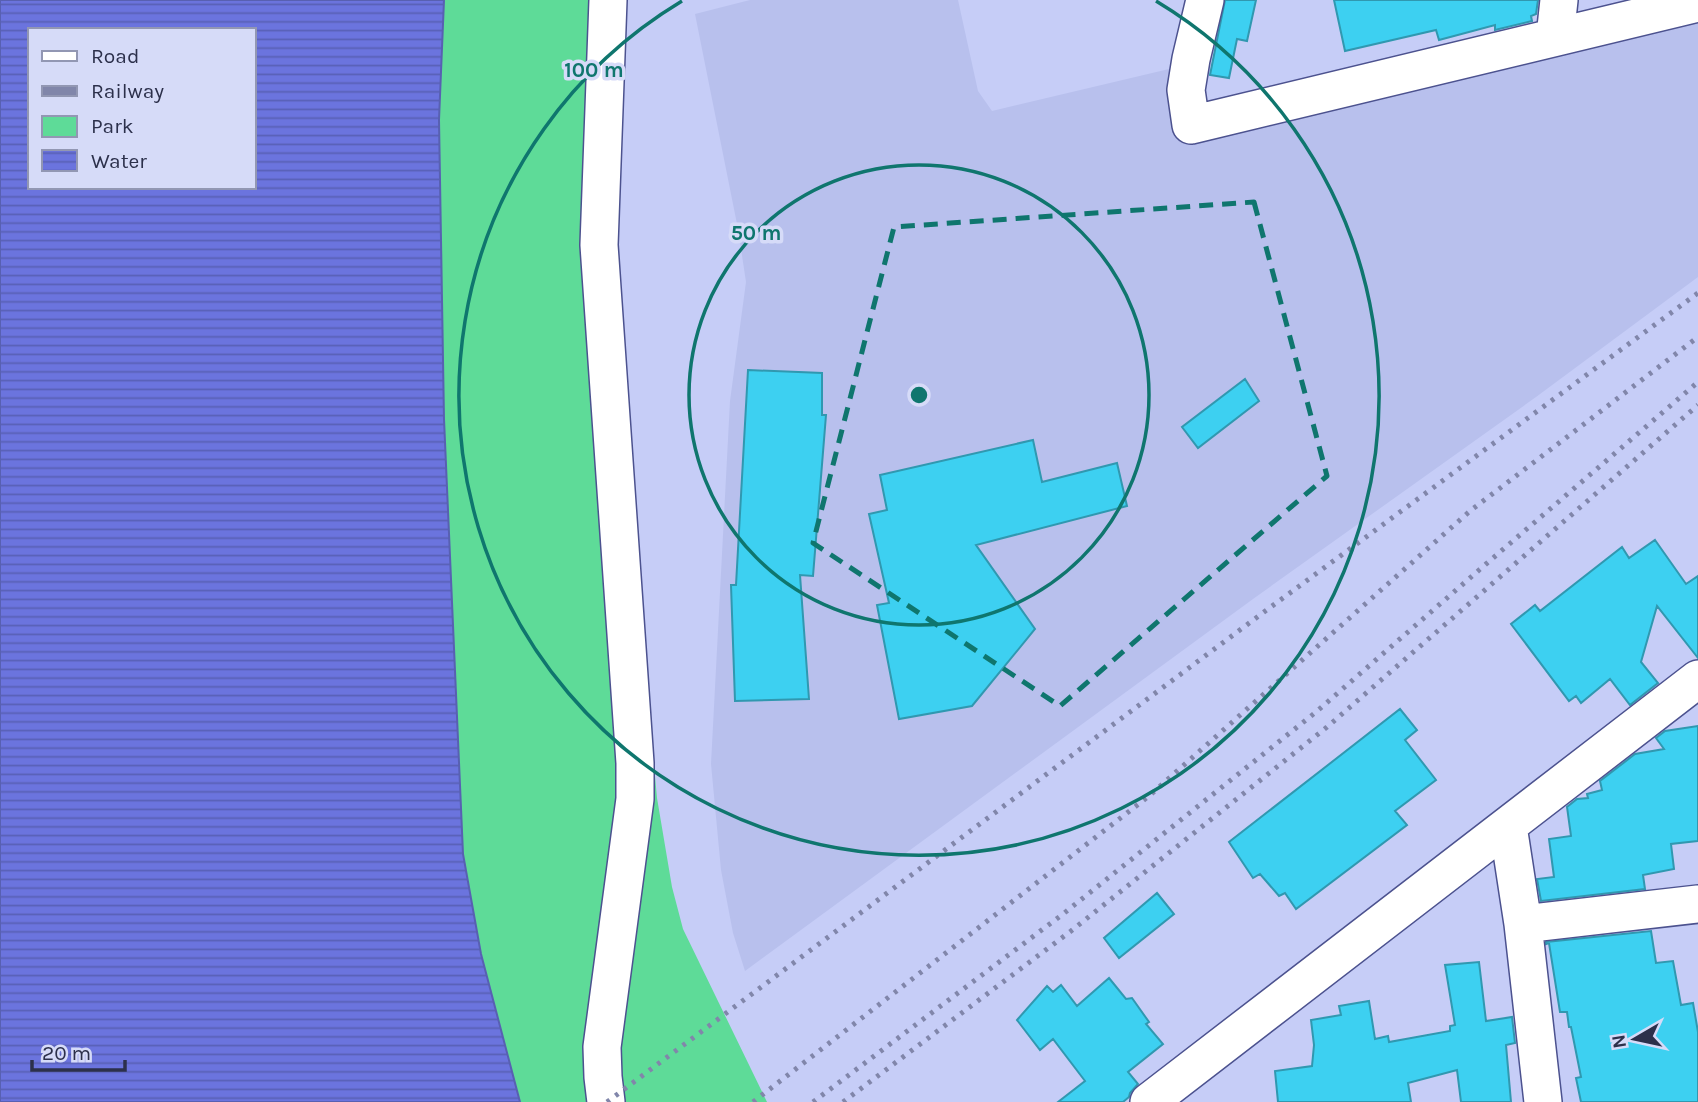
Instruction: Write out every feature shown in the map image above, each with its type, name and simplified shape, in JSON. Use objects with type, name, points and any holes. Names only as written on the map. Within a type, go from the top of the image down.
[{"type":"street","points":[[606,1102],[602,1046],[635,799],[635,763],[599,245],[608,0]]},
{"type":"street","points":[[1205,0],[1186,90],[1191,125],[1698,3]]},
{"type":"street","points":[[1555,37],[1559,0]]},
{"type":"street","points":[[1149,1102],[1183,1089],[1508,826],[1698,679]]},
{"type":"street","points":[[1508,826],[1523,924],[1543,1102]]},
{"type":"street","points":[[1523,924],[1698,904]]},
{"type":"highlighted area","points":[[1254,202],[1327,476],[1060,706],[813,543],[894,227]]},
{"type":"shaded area","points":[[750,0],[958,0],[978,91],[992,111],[1169,69],[1182,133],[1698,12],[1698,277],[745,971],[733,933],[721,870],[711,764],[730,401],[746,282],[695,14]]},
{"type":"green space","points":[[444,0],[591,0],[630,499],[657,798],[672,887],[683,929],[767,1102],[520,1102],[481,954],[463,854],[444,419],[439,120]]},
{"type":"water","points":[[0,0],[444,0],[439,120],[444,419],[463,854],[481,954],[520,1102],[0,1102]]},
{"type":"building","points":[[1225,0],[1256,0],[1247,41],[1237,39],[1229,78],[1210,75]]},
{"type":"building","points":[[1334,0],[1538,0],[1536,14],[1531,16],[1532,21],[1495,30],[1495,25],[1439,40],[1436,30],[1345,51]]},
{"type":"building","points":[[748,370],[822,373],[822,415],[826,415],[813,576],[800,575],[809,699],[735,701],[731,585],[736,585]]},
{"type":"building","points":[[1245,379],[1259,401],[1198,448],[1182,427]]},
{"type":"building","points":[[1033,440],[1042,482],[1117,463],[1127,506],[976,545],[1035,629],[972,706],[899,719],[877,605],[889,603],[869,514],[887,510],[880,475]]},
{"type":"building","points":[[1655,540],[1686,584],[1698,576],[1698,658],[1657,606],[1641,662],[1658,683],[1630,705],[1610,679],[1581,703],[1576,696],[1569,701],[1511,624],[1535,605],[1540,611],[1622,547],[1629,558]]},
{"type":"building","points":[[1400,709],[1417,730],[1405,740],[1436,780],[1395,811],[1407,825],[1296,909],[1285,893],[1279,896],[1260,874],[1253,878],[1229,842]]},
{"type":"building","points":[[1698,726],[1698,841],[1671,844],[1674,869],[1643,875],[1645,889],[1541,901],[1537,879],[1554,877],[1549,839],[1571,836],[1567,807],[1577,799],[1588,798],[1587,794],[1602,790],[1600,781],[1635,754],[1664,749],[1656,738],[1665,731]]},
{"type":"building","points":[[1157,893],[1174,914],[1119,958],[1104,938]]},
{"type":"building","points":[[1651,931],[1656,963],[1673,961],[1681,1005],[1693,1003],[1698,1032],[1698,1102],[1581,1102],[1576,1078],[1581,1077],[1571,1027],[1567,1012],[1560,1012],[1549,943],[1546,942]]},
{"type":"building","points":[[1479,962],[1486,1021],[1512,1017],[1515,1043],[1506,1045],[1511,1102],[1461,1102],[1457,1070],[1408,1083],[1411,1102],[1278,1102],[1275,1071],[1312,1066],[1314,1045],[1311,1020],[1341,1015],[1339,1006],[1369,1001],[1375,1039],[1388,1036],[1389,1042],[1450,1031],[1450,1026],[1455,1025],[1445,965]]},
{"type":"building","points":[[1109,978],[1126,999],[1132,998],[1149,1022],[1146,1024],[1163,1044],[1128,1072],[1138,1084],[1123,1102],[1058,1102],[1085,1081],[1053,1039],[1040,1050],[1017,1020],[1047,986],[1053,992],[1061,985],[1077,1006]]},
{"type":"railway","points":[[607,1102],[1264,612],[1698,293]]},
{"type":"railway","points":[[753,1102],[1149,796],[1470,511],[1698,337]]},
{"type":"railway","points":[[813,1102],[1063,914],[1316,712],[1698,382]]},
{"type":"railway","points":[[843,1102],[1071,931],[1327,727],[1698,405]]}]
